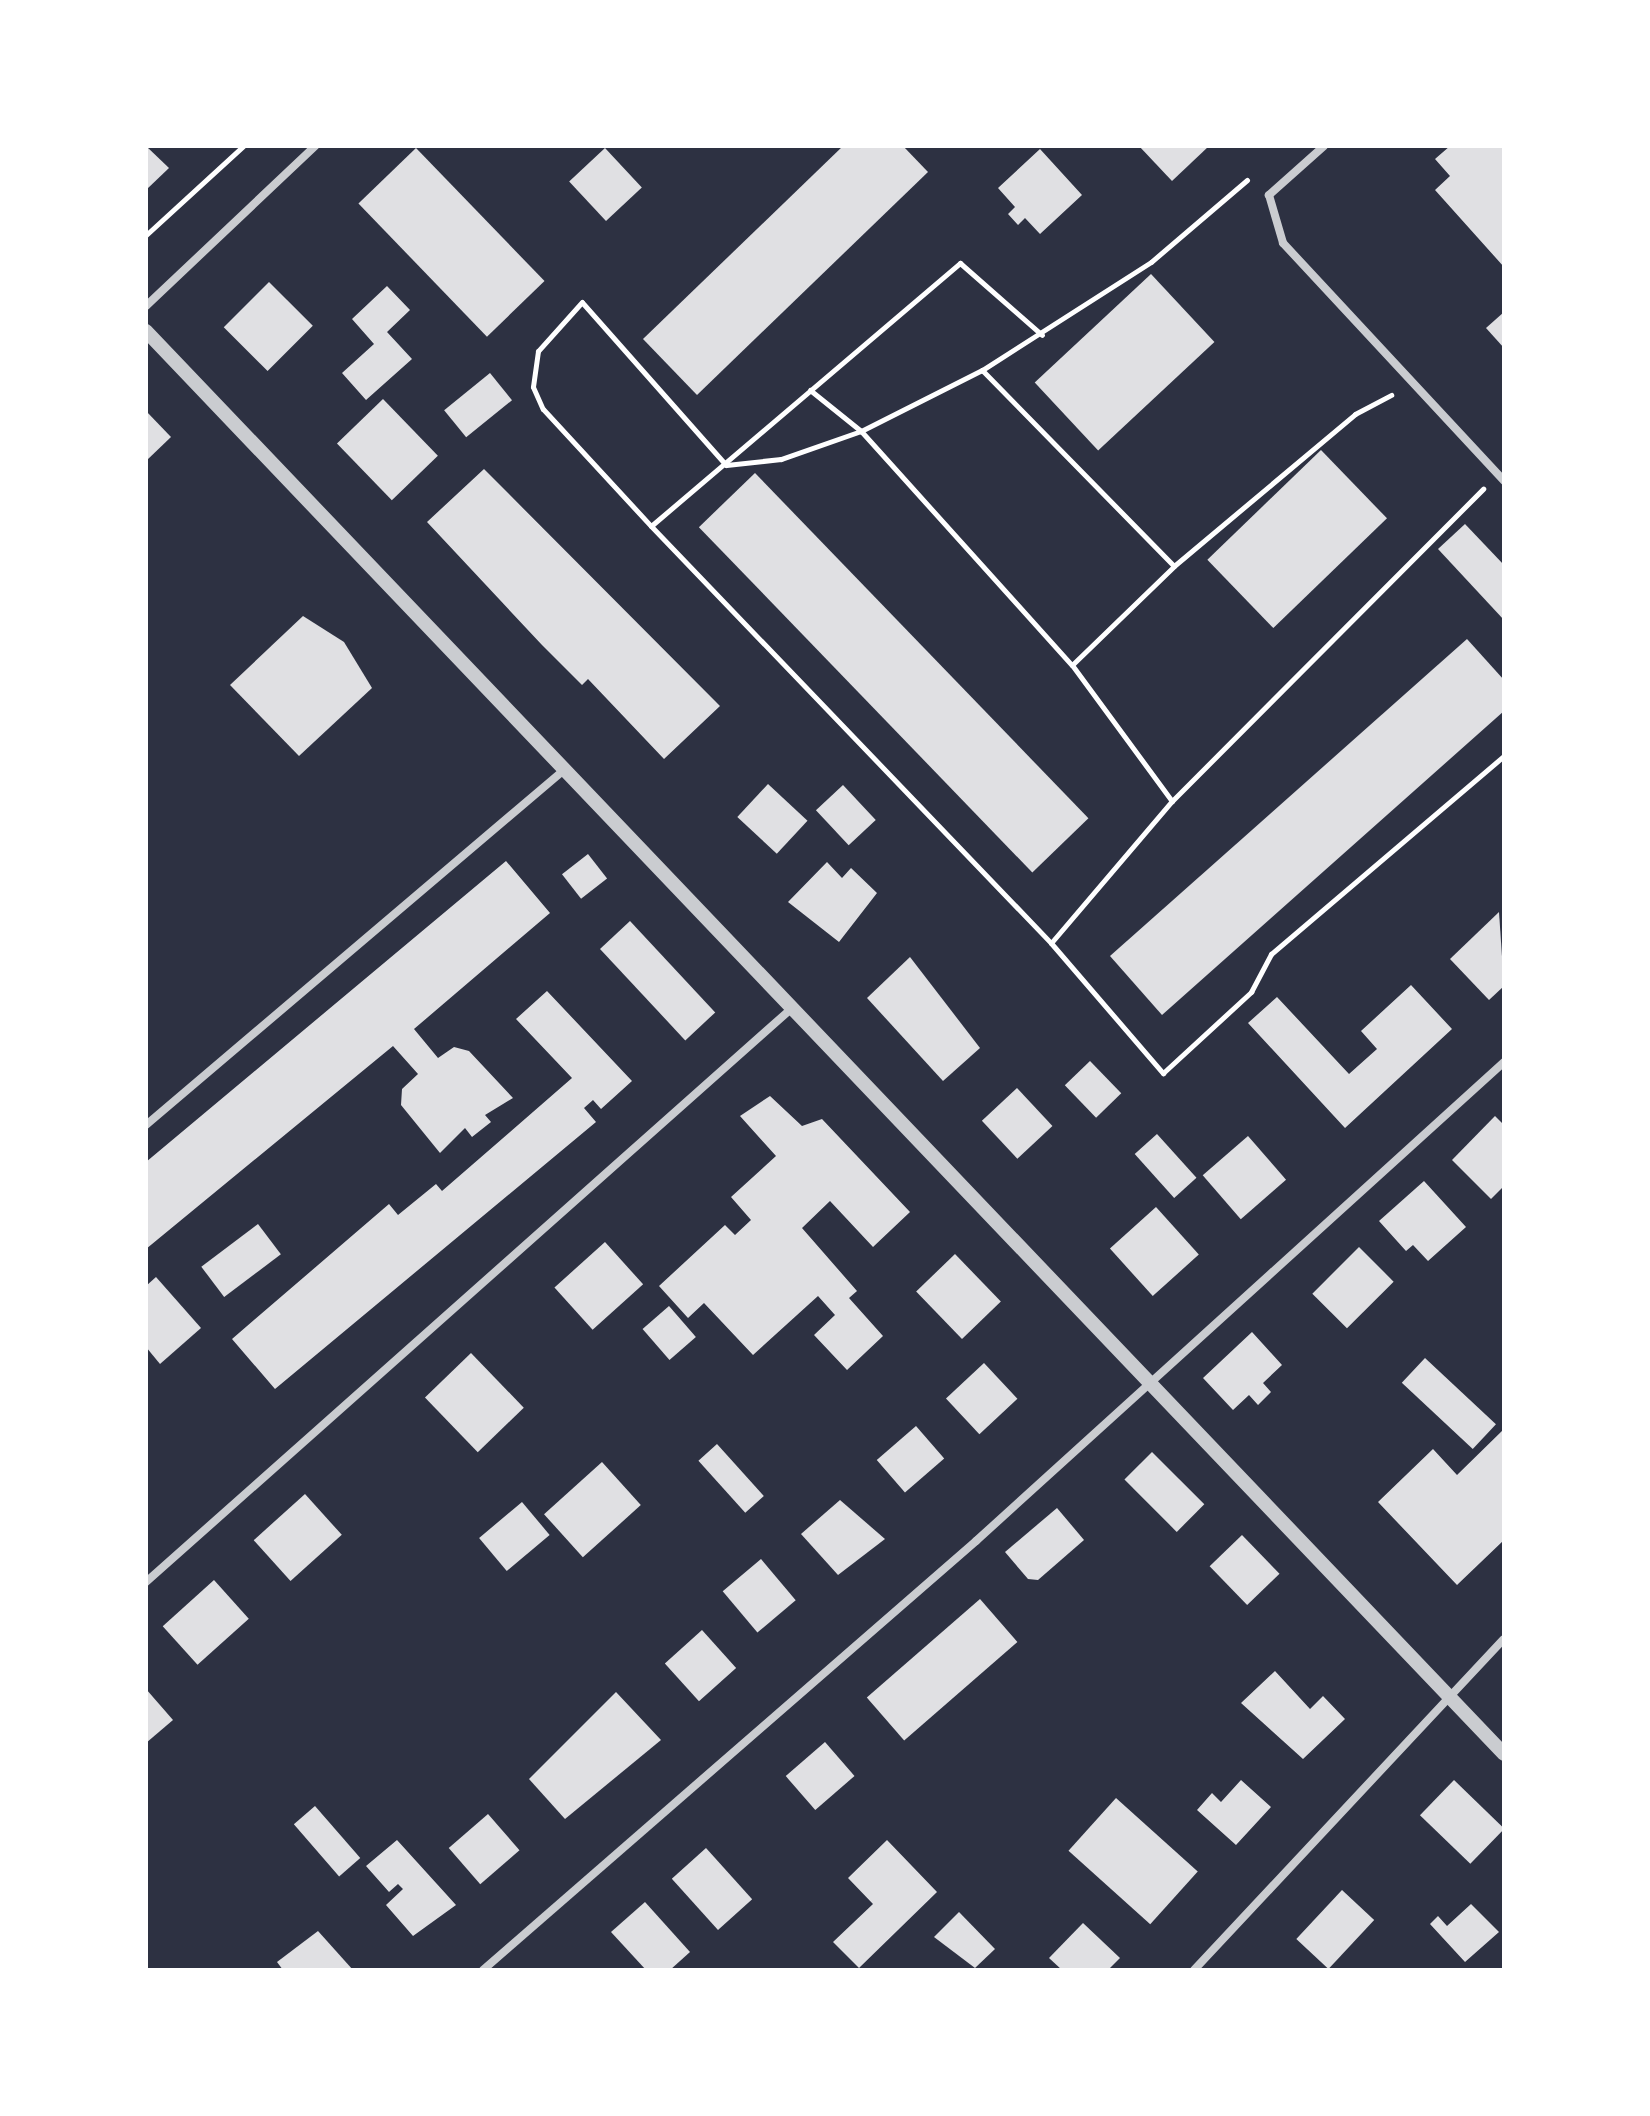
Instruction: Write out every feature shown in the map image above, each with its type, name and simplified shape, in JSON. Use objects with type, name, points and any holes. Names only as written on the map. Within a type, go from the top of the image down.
[{"type":"street","points":[[146,306],[315,146]]},
{"type":"street","points":[[1324,146],[1269,195],[1283,243],[1501,478]]},
{"type":"street","points":[[146,331],[1448,1701],[1504,1754]]},
{"type":"street","points":[[146,1125],[564,770]]},
{"type":"street","points":[[146,1582],[792,1008]]},
{"type":"street","points":[[483,1970],[1149,1383],[1504,1062]]},
{"type":"street","points":[[1194,1970],[1504,1639]]},
{"type":"path","points":[[146,235],[243,146]]},
{"type":"path","points":[[726,465],[781,459],[861,431],[982,370],[1042,335],[1151,262],[1253,175]]},
{"type":"path","points":[[651,526],[960,263],[1042,335]]},
{"type":"path","points":[[726,465],[582,302],[538,351],[533,387],[543,409],[1051,943],[1163,1073],[1251,992],[1271,954],[1504,756]]},
{"type":"path","points":[[982,370],[1174,566]]},
{"type":"path","points":[[1072,665],[1174,566],[1355,414],[1414,384]]},
{"type":"path","points":[[810,390],[861,431],[1072,665],[1172,801]]},
{"type":"path","points":[[1051,943],[1172,801],[1501,478]]},
{"type":"building","points":[[146,146],[169,168],[146,190]]},
{"type":"building","points":[[843,146],[903,146],[928,172],[697,395],[643,339]]},
{"type":"building","points":[[1139,146],[1209,146],[1172,181]]},
{"type":"building","points":[[1450,146],[1504,146],[1504,267],[1435,190],[1450,176],[1435,159]]},
{"type":"building","points":[[416,148],[545,281],[487,337],[358,204]]},
{"type":"building","points":[[605,148],[642,187],[606,221],[569,181]]},
{"type":"building","points":[[1040,149],[1082,195],[1040,234],[1025,218],[1018,225],[1008,214],[1015,207],[998,188]]},
{"type":"building","points":[[1151,274],[1214,342],[1098,450],[1035,382]]},
{"type":"building","points":[[269,282],[313,326],[268,371],[224,327]]},
{"type":"building","points":[[387,286],[410,310],[387,332],[412,359],[366,400],[342,373],[374,344],[352,319]]},
{"type":"building","points":[[1504,312],[1504,348],[1486,328]]},
{"type":"building","points":[[490,373],[512,400],[466,437],[444,410]]},
{"type":"building","points":[[383,399],[438,456],[392,500],[337,443]]},
{"type":"building","points":[[146,411],[171,437],[146,461]]},
{"type":"building","points":[[1321,450],[1387,518],[1273,628],[1207,560]]},
{"type":"building","points":[[484,469],[720,706],[664,759],[588,679],[582,685],[542,645],[427,522]]},
{"type":"building","points":[[755,473],[1088,818],[1032,872],[699,527]]},
{"type":"building","points":[[1465,524],[1504,565],[1504,620],[1438,549]]},
{"type":"building","points":[[303,616],[344,642],[372,688],[299,756],[230,685]]},
{"type":"building","points":[[1467,639],[1504,680],[1504,711],[1162,1015],[1110,956]]},
{"type":"building","points":[[768,784],[807,821],[777,854],[737,817]]},
{"type":"building","points":[[843,785],[876,820],[849,845],[816,810]]},
{"type":"building","points":[[588,854],[607,878],[581,899],[562,874]]},
{"type":"building","points":[[506,861],[550,913],[414,1029],[438,1058],[454,1047],[469,1051],[513,1098],[485,1115],[491,1122],[472,1137],[465,1128],[440,1153],[401,1105],[402,1089],[418,1074],[393,1046],[146,1249],[146,1162]]},
{"type":"building","points":[[827,862],[842,878],[851,868],[877,893],[839,942],[788,902]]},
{"type":"building","points":[[1499,912],[1504,986],[1489,1000],[1450,959]]},
{"type":"building","points":[[630,921],[715,1012],[685,1040],[600,949]]},
{"type":"building","points":[[910,957],[980,1048],[943,1081],[867,998]]},
{"type":"building","points":[[1411,985],[1452,1029],[1345,1128],[1248,1023],[1277,997],[1349,1074],[1377,1049],[1361,1031]]},
{"type":"building","points":[[547,991],[632,1081],[601,1109],[593,1100],[584,1108],[596,1122],[275,1389],[232,1339],[389,1204],[398,1215],[436,1184],[442,1191],[572,1078],[516,1019]]},
{"type":"building","points":[[1090,1061],[1121,1093],[1096,1118],[1065,1085]]},
{"type":"building","points":[[1017,1088],[1052,1126],[1017,1159],[982,1121]]},
{"type":"building","points":[[770,1096],[802,1126],[822,1119],[910,1212],[873,1247],[830,1201],[802,1228],[857,1291],[849,1298],[883,1336],[847,1370],[814,1335],[835,1315],[818,1296],[753,1355],[704,1303],[688,1318],[659,1286],[725,1225],[735,1235],[751,1220],[731,1197],[776,1156],[740,1116]]},
{"type":"building","points":[[1495,1116],[1504,1125],[1504,1186],[1491,1199],[1452,1160]]},
{"type":"building","points":[[1157,1134],[1196,1178],[1174,1198],[1135,1154]]},
{"type":"building","points":[[1248,1136],[1286,1180],[1241,1219],[1203,1175]]},
{"type":"building","points":[[1424,1181],[1466,1227],[1428,1261],[1413,1245],[1406,1251],[1379,1221]]},
{"type":"building","points":[[1156,1207],[1199,1255],[1153,1296],[1110,1248]]},
{"type":"building","points":[[258,1224],[281,1254],[224,1297],[201,1267]]},
{"type":"building","points":[[605,1242],[643,1284],[593,1330],[554,1288]]},
{"type":"building","points":[[1359,1247],[1394,1282],[1347,1328],[1312,1294]]},
{"type":"building","points":[[955,1254],[1001,1301],[962,1339],[916,1292]]},
{"type":"building","points":[[156,1277],[201,1328],[160,1364],[146,1347],[146,1286]]},
{"type":"building","points":[[669,1306],[696,1337],[669,1360],[643,1329]]},
{"type":"building","points":[[1252,1332],[1282,1365],[1263,1383],[1271,1392],[1258,1405],[1249,1395],[1233,1410],[1203,1378]]},
{"type":"building","points":[[471,1353],[524,1408],[478,1452],[425,1397]]},
{"type":"building","points":[[1425,1358],[1496,1424],[1473,1449],[1402,1383]]},
{"type":"building","points":[[984,1363],[1017,1399],[979,1434],[946,1398]]},
{"type":"building","points":[[916,1426],[944,1458],[905,1493],[877,1460]]},
{"type":"building","points":[[1504,1429],[1504,1540],[1457,1585],[1378,1502],[1433,1449],[1457,1475]]},
{"type":"building","points":[[717,1444],[764,1496],[745,1513],[698,1461]]},
{"type":"building","points":[[1152,1452],[1204,1504],[1177,1532],[1124,1480]]},
{"type":"building","points":[[602,1462],[641,1505],[583,1557],[544,1514]]},
{"type":"building","points":[[305,1494],[342,1535],[291,1581],[254,1540]]},
{"type":"building","points":[[840,1500],[885,1539],[838,1575],[801,1534]]},
{"type":"building","points":[[522,1502],[550,1535],[507,1571],[479,1538]]},
{"type":"building","points":[[1057,1508],[1084,1540],[1038,1580],[1028,1579],[1005,1552]]},
{"type":"building","points":[[1242,1535],[1280,1574],[1247,1605],[1210,1566]]},
{"type":"building","points":[[761,1559],[796,1600],[757,1633],[723,1591]]},
{"type":"building","points":[[214,1580],[249,1619],[198,1665],[163,1626]]},
{"type":"building","points":[[980,1599],[1017,1642],[904,1740],[867,1697]]},
{"type":"building","points":[[702,1630],[736,1668],[699,1701],[665,1663]]},
{"type":"building","points":[[1275,1671],[1310,1709],[1323,1696],[1345,1719],[1303,1759],[1241,1703]]},
{"type":"building","points":[[146,1689],[173,1720],[146,1743]]},
{"type":"building","points":[[616,1692],[661,1740],[565,1819],[529,1779]]},
{"type":"building","points":[[825,1742],[855,1776],[815,1810],[786,1776]]},
{"type":"building","points":[[1241,1780],[1271,1807],[1236,1845],[1197,1810],[1212,1793],[1221,1802]]},
{"type":"building","points":[[1454,1780],[1504,1828],[1470,1864],[1420,1815]]},
{"type":"building","points":[[1116,1798],[1198,1872],[1150,1924],[1068,1851]]},
{"type":"building","points":[[315,1806],[360,1858],[339,1876],[294,1824]]},
{"type":"building","points":[[488,1814],[519,1850],[480,1884],[449,1848]]},
{"type":"building","points":[[397,1840],[456,1905],[413,1936],[386,1905],[403,1889],[398,1884],[389,1892],[366,1866]]},
{"type":"building","points":[[887,1840],[937,1892],[859,1968],[833,1942],[873,1904],[848,1878]]},
{"type":"building","points":[[706,1848],[752,1899],[718,1930],[672,1879]]},
{"type":"building","points":[[1342,1890],[1374,1920],[1328,1969],[1296,1939]]},
{"type":"building","points":[[645,1902],[690,1952],[670,1970],[646,1970],[611,1932]]},
{"type":"building","points":[[1471,1904],[1499,1932],[1465,1962],[1430,1924],[1438,1916],[1447,1926]]},
{"type":"building","points":[[959,1912],[995,1949],[975,1968],[934,1937]]},
{"type":"building","points":[[1083,1923],[1120,1958],[1108,1970],[1062,1970],[1049,1958]]},
{"type":"building","points":[[318,1931],[353,1970],[283,1970],[277,1962]]}]
